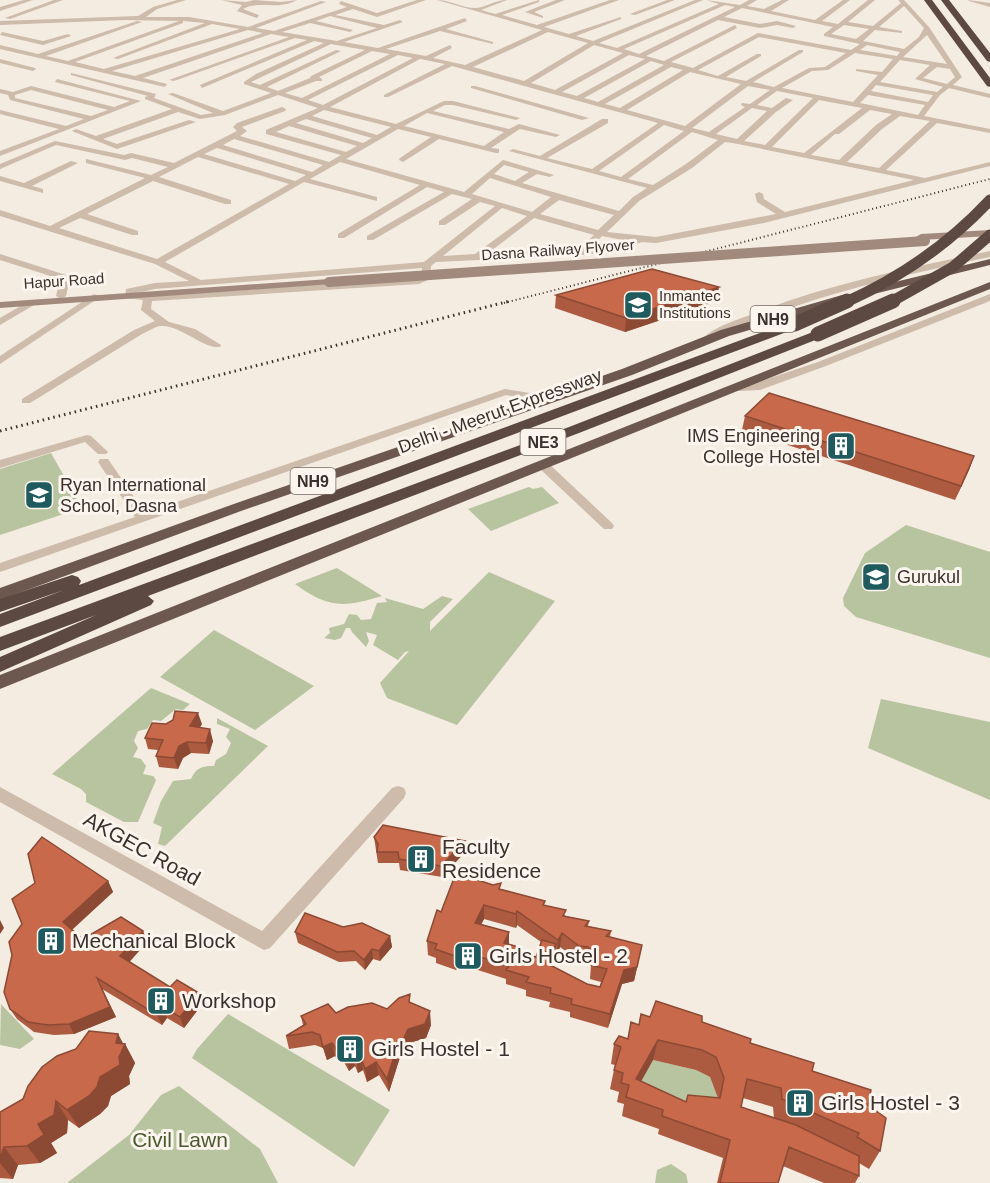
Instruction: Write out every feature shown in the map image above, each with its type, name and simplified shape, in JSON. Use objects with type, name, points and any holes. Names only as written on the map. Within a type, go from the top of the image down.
[{"type":"highway","points":[[928,0],[990,84]]},
{"type":"highway","points":[[945,0],[988,57]]},
{"type":"highway","name":"Delhi - Meerut Expressway","points":[[0,621],[795,324],[914,268],[964,229],[990,200]]},
{"type":"highway","name":"NE3","points":[[0,644],[574,430],[818,334],[925,283],[960,262],[990,235]]},
{"type":"highway","name":"NH9","points":[[0,594],[236,508],[548,399],[725,333],[811,307],[990,262]]},
{"type":"highway","points":[[0,682],[990,285]]},
{"type":"highway","points":[[0,606],[254,525]]},
{"type":"highway","points":[[0,665],[91,627],[266,544]]},
{"type":"main road","name":"Dasna Railway Flyover","points":[[129,293],[990,235]]},
{"type":"main road","name":"Hapur Road","points":[[0,300],[129,293]]},
{"type":"main road","name":"Hapur Road","points":[[0,305],[129,293]]},
{"type":"street","points":[[0,9],[30,0]]},
{"type":"street","points":[[0,22],[60,0]]},
{"type":"street","points":[[149,0],[169,4]]},
{"type":"street","points":[[140,18],[151,10],[183,0]]},
{"type":"street","points":[[224,0],[246,4]]},
{"type":"street","points":[[257,16],[239,10],[246,4],[260,0],[281,4],[294,0]]},
{"type":"street","points":[[349,0],[317,14],[383,27]]},
{"type":"street","points":[[377,15],[423,0]]},
{"type":"street","points":[[440,0],[719,78],[990,131]]},
{"type":"street","points":[[474,10],[504,0]]},
{"type":"street","points":[[494,16],[540,0]]},
{"type":"street","points":[[541,17],[528,12],[561,0]]},
{"type":"street","points":[[535,28],[616,0]]},
{"type":"street","points":[[633,14],[672,0]]},
{"type":"street","points":[[524,84],[593,44],[700,0]]},
{"type":"street","points":[[709,0],[816,22],[900,32]]},
{"type":"street","points":[[640,56],[754,0]]},
{"type":"street","points":[[765,12],[786,0]]},
{"type":"street","points":[[833,0],[866,5]]},
{"type":"street","points":[[872,0],[826,34],[904,51]]},
{"type":"street","points":[[971,0],[990,5]]},
{"type":"street","points":[[816,22],[845,1]]},
{"type":"street","points":[[857,42],[902,1],[927,26],[927,31],[959,77],[938,94],[920,118]]},
{"type":"street","points":[[104,71],[249,28],[322,2]]},
{"type":"street","points":[[617,50],[723,2]]},
{"type":"street","points":[[341,3],[411,25]]},
{"type":"street","points":[[134,78],[354,7]]},
{"type":"street","points":[[521,24],[551,13]]},
{"type":"street","points":[[881,45],[900,32],[916,15]]},
{"type":"street","points":[[38,56],[150,18]]},
{"type":"street","points":[[568,37],[619,18]]},
{"type":"street","points":[[718,18],[760,26],[777,24],[804,28]]},
{"type":"street","points":[[0,22],[189,19],[249,28],[335,46],[397,53],[467,67],[724,139],[882,169],[926,180]]},
{"type":"street","points":[[66,63],[189,19]]},
{"type":"street","points":[[314,79],[315,75],[375,50],[465,20]]},
{"type":"street","points":[[1,34],[40,21]]},
{"type":"street","points":[[307,21],[350,30]]},
{"type":"street","points":[[116,58],[213,22]]},
{"type":"street","points":[[400,22],[246,81],[259,88],[325,108],[496,152]]},
{"type":"street","points":[[597,105],[735,27]]},
{"type":"street","points":[[422,28],[432,32]]},
{"type":"street","points":[[194,29],[223,36]]},
{"type":"street","points":[[440,29],[490,43]]},
{"type":"street","points":[[467,67],[546,31]]},
{"type":"street","points":[[855,105],[904,51],[927,31]]},
{"type":"street","points":[[725,32],[750,38]]},
{"type":"street","points":[[1,34],[43,43],[68,36]]},
{"type":"street","points":[[619,111],[750,38],[766,35],[892,64]]},
{"type":"street","points":[[174,37],[199,43]]},
{"type":"street","points":[[172,80],[294,37]]},
{"type":"street","points":[[202,86],[312,40]]},
{"type":"street","points":[[803,66],[826,69],[866,43]]},
{"type":"street","points":[[153,44],[176,50]]},
{"type":"street","points":[[259,88],[281,80],[335,46]]},
{"type":"street","points":[[450,47],[423,58],[325,108],[269,132],[532,214],[621,214]]},
{"type":"street","points":[[781,47],[822,55]]},
{"type":"street","points":[[0,48],[165,85]]},
{"type":"street","points":[[621,180],[747,83],[801,51]]},
{"type":"street","points":[[95,53],[133,62]]},
{"type":"street","points":[[301,101],[397,53]]},
{"type":"street","points":[[554,93],[628,53]]},
{"type":"street","points":[[719,78],[759,55]]},
{"type":"street","points":[[832,57],[849,55],[898,58],[952,67]]},
{"type":"street","points":[[577,99],[650,59]]},
{"type":"street","points":[[0,61],[33,69]]},
{"type":"street","points":[[782,62],[792,64]]},
{"type":"street","points":[[386,96],[451,64]]},
{"type":"street","points":[[936,64],[918,79],[990,96]]},
{"type":"street","points":[[201,69],[229,76]]},
{"type":"street","points":[[710,135],[777,88],[814,69]]},
{"type":"street","points":[[858,70],[882,74]]},
{"type":"street","points":[[73,74],[154,95],[148,102]]},
{"type":"street","points":[[463,93],[495,75]]},
{"type":"street","points":[[171,94],[225,113],[314,79],[337,84]]},
{"type":"street","points":[[57,81],[139,105]]},
{"type":"street","points":[[874,83],[938,94]]},
{"type":"street","points":[[473,87],[585,118]]},
{"type":"street","points":[[0,91],[14,94],[31,88],[113,109]]},
{"type":"street","points":[[865,92],[930,104]]},
{"type":"street","points":[[14,94],[11,96],[12,99],[88,118]]},
{"type":"street","points":[[767,147],[818,97]]},
{"type":"street","points":[[158,262],[453,98]]},
{"type":"street","points":[[738,141],[789,99]]},
{"type":"street","points":[[256,101],[380,138]]},
{"type":"street","points":[[723,101],[731,103]]},
{"type":"street","points":[[76,131],[148,102],[159,102],[199,117],[218,112]]},
{"type":"street","points":[[444,103],[453,103],[516,118]]},
{"type":"street","points":[[0,154],[113,109],[139,105]]},
{"type":"street","points":[[740,105],[773,110]]},
{"type":"street","points":[[806,154],[867,108]]},
{"type":"street","points":[[51,229],[233,136],[242,131],[237,127],[240,125],[282,109]]},
{"type":"street","points":[[95,139],[179,110]]},
{"type":"street","points":[[426,111],[508,131]]},
{"type":"street","points":[[0,112],[76,131],[117,147],[192,122]]},
{"type":"street","points":[[842,162],[879,127],[897,114]]},
{"type":"street","points":[[0,118],[54,132]]},
{"type":"street","points":[[541,158],[605,121]]},
{"type":"street","points":[[882,169],[935,121]]},
{"type":"street","points":[[593,172],[662,123]]},
{"type":"street","points":[[290,124],[366,146]]},
{"type":"street","points":[[484,149],[508,131],[519,126],[556,135]]},
{"type":"street","points":[[233,136],[332,165]]},
{"type":"street","points":[[403,160],[437,137]]},
{"type":"street","points":[[581,252],[636,199],[724,139]]},
{"type":"street","points":[[0,167],[56,143],[125,158],[131,155],[176,166]]},
{"type":"street","points":[[216,145],[314,175]]},
{"type":"street","points":[[0,146],[11,149]]},
{"type":"street","points":[[513,151],[655,188]]},
{"type":"street","points":[[198,155],[374,199]]},
{"type":"street","points":[[89,161],[153,178],[228,202]]},
{"type":"street","points":[[467,194],[503,162],[550,175]]},
{"type":"street","points":[[24,186],[74,163]]},
{"type":"street","points":[[129,293],[200,282],[477,258],[604,250],[783,215],[990,164]]},
{"type":"street","points":[[518,184],[519,181],[536,171]]},
{"type":"street","points":[[489,175],[557,197],[576,215],[601,232],[641,241]]},
{"type":"street","points":[[0,178],[40,191]]},
{"type":"street","points":[[341,236],[428,183]]},
{"type":"street","points":[[370,238],[453,190]]},
{"type":"street","points":[[759,194],[760,200],[783,215]]},
{"type":"street","points":[[477,258],[557,197]]},
{"type":"street","points":[[442,223],[480,198]]},
{"type":"street","points":[[129,293],[148,298],[419,281],[427,277],[430,262],[501,205]]},
{"type":"street","points":[[0,213],[158,262],[200,282]]},
{"type":"street","points":[[80,216],[135,233]]},
{"type":"street","points":[[691,347],[741,321],[840,287],[990,254]]},
{"type":"street","points":[[0,257],[65,279],[61,296]]},
{"type":"street","points":[[0,263],[0,268]]},
{"type":"street","points":[[0,361],[94,297]]},
{"type":"street","points":[[739,387],[756,387],[822,364],[990,297]]},
{"type":"street","points":[[148,298],[146,310],[161,322],[191,331],[216,345]]},
{"type":"street","points":[[0,322],[31,303]]},
{"type":"street","points":[[26,401],[138,332],[161,322]]},
{"type":"street","points":[[0,568],[505,392],[548,399]]},
{"type":"street","points":[[0,464],[87,438],[103,457],[142,518]]},
{"type":"street","points":[[543,465],[608,526]]},
{"type":"street","name":"AKGEC Road","points":[[0,794],[264,942],[398,793]]},
{"type":"green space","name":"Ryan International School, Dasna","points":[[51,453],[82,508],[0,535],[0,469]]},
{"type":"green space","points":[[529,487],[533,489],[542,487],[559,503],[491,531],[468,509]]},
{"type":"green space","points":[[906,525],[990,552],[990,658],[856,617],[844,606],[843,598],[865,553]]},
{"type":"green space","points":[[337,568],[382,596],[357,603],[336,604],[317,598],[295,584]]},
{"type":"green space","points":[[489,572],[555,601],[457,725],[387,698],[380,683],[409,651],[398,660],[373,645],[377,635],[366,632],[369,641],[366,647],[350,628],[346,628],[341,638],[335,640],[324,638],[330,633],[329,628],[344,624],[349,614],[357,615],[361,620],[371,619],[377,603],[387,602],[385,598],[423,609],[442,596],[453,599],[430,622],[430,631]]},
{"type":"green space","points":[[214,630],[314,686],[255,730],[160,677]]},
{"type":"green space","points":[[151,688],[190,704],[183,710],[176,709],[161,721],[153,720],[147,729],[138,731],[134,741],[138,748],[133,757],[141,759],[146,766],[143,774],[153,776],[156,780],[138,822],[124,822],[86,802],[86,794],[81,789],[52,774]]},
{"type":"green space","points":[[881,699],[990,722],[990,800],[868,748]]},
{"type":"green space","points":[[217,718],[268,746],[165,846],[158,844],[162,827],[153,823],[161,801],[173,781],[191,779],[197,770],[214,766],[216,760],[226,754],[231,743],[226,737],[230,729],[217,724]]},
{"type":"green space","points":[[1,1004],[34,1039],[20,1049],[0,1045]]},
{"type":"green space","points":[[228,1014],[390,1110],[354,1167],[192,1058],[197,1049]]},
{"type":"green space","points":[[653,1060],[696,1070],[710,1077],[718,1097],[714,1117],[681,1121],[632,1098]]},
{"type":"green space","name":"Civil Lawn","points":[[179,1086],[260,1149],[278,1183],[67,1183],[129,1135],[161,1095]]},
{"type":"green space","points":[[671,1164],[686,1174],[688,1183],[655,1183],[657,1170]]},
{"type":"building","points":[[652,269],[719,287],[626,318],[556,295]]},
{"type":"building","points":[[769,393],[974,456],[961,486],[745,416]]},
{"type":"building","points":[[175,711],[198,713],[190,726],[210,729],[206,743],[187,742],[179,746],[174,758],[156,756],[163,740],[145,738],[152,723],[166,724],[173,720]]},
{"type":"building","points":[[383,825],[465,841],[441,866],[399,859],[398,852],[377,852],[378,844],[374,837]]},
{"type":"building","name":"Mechanical Block","points":[[42,837],[108,881],[63,922],[83,939],[121,917],[143,931],[120,956],[170,987],[177,980],[199,993],[180,1017],[163,1007],[157,1015],[97,978],[110,1007],[69,1024],[48,1025],[28,1022],[10,1009],[4,992],[12,955],[9,942],[22,924],[12,899],[35,883],[28,854]]},
{"type":"building","points":[[456,873],[493,885],[501,883],[499,889],[545,901],[543,905],[566,910],[563,916],[589,921],[585,926],[611,931],[606,936],[642,945],[637,967],[624,970],[610,1014],[571,1004],[572,999],[550,993],[551,988],[526,982],[529,977],[506,970],[509,966],[458,950],[455,956],[435,949],[437,944],[427,941],[437,910],[441,912]],"holes":[[[484,905],[516,914],[517,911],[558,940],[562,933],[579,946],[588,947],[595,953],[591,965],[607,969],[600,987],[587,984],[546,963],[550,956],[543,951],[551,953],[556,944],[542,940],[536,957],[504,943],[509,932],[475,923]]]},
{"type":"building","points":[[305,913],[343,927],[362,923],[390,936],[379,951],[372,949],[364,960],[354,951],[337,952],[295,932]]},
{"type":"building","points":[[410,994],[409,1002],[430,1011],[425,1024],[408,1029],[402,1042],[398,1044],[387,1079],[376,1062],[365,1069],[361,1057],[356,1059],[352,1053],[346,1058],[340,1046],[336,1049],[332,1043],[323,1047],[320,1035],[312,1032],[286,1036],[306,1024],[301,1016],[328,1004],[336,1013],[348,1007],[372,1003],[387,1009],[399,998]]},
{"type":"building","points":[[656,1001],[702,1016],[702,1022],[751,1039],[750,1043],[814,1063],[812,1071],[871,1090],[868,1105],[886,1118],[880,1151],[857,1137],[859,1133],[782,1099],[781,1088],[747,1079],[741,1107],[796,1125],[859,1156],[859,1176],[789,1147],[778,1183],[720,1183],[730,1140],[662,1116],[663,1110],[626,1097],[629,1085],[621,1083],[623,1073],[614,1070],[621,1047],[614,1044],[619,1036],[628,1039],[631,1022],[639,1025],[641,1014],[650,1017]],"holes":[[[658,1040],[702,1050],[716,1057],[724,1078],[720,1098],[688,1095],[686,1102],[636,1079]]]},
{"type":"building","points":[[89,1031],[118,1034],[116,1043],[125,1044],[119,1057],[120,1065],[100,1077],[97,1087],[89,1096],[67,1110],[56,1101],[54,1115],[38,1124],[44,1135],[27,1146],[4,1147],[0,1159],[0,1112],[23,1099],[28,1086],[42,1067],[57,1056],[76,1049]]},
{"type":"railway","points":[[504,303],[990,179]]},
{"type":"railway","points":[[0,431],[510,301]]},
{"type":"place","name":"Inmantec Institutions","points":[[638,305]]},
{"type":"place","name":"IMS Engineering College Hostel","points":[[841,446]]},
{"type":"place","name":"Ryan International School, Dasna","points":[[39,495]]},
{"type":"place","name":"Gurukul","points":[[876,577]]},
{"type":"place","name":"Faculty Residence","points":[[421,859]]},
{"type":"place","name":"Mechanical Block","points":[[51,941]]},
{"type":"place","name":"Girls Hostel - 2","points":[[468,956]]},
{"type":"place","name":"Workshop","points":[[161,1001]]},
{"type":"place","name":"Girls Hostel - 1","points":[[350,1049]]},
{"type":"place","name":"Girls Hostel - 3","points":[[800,1103]]}]
